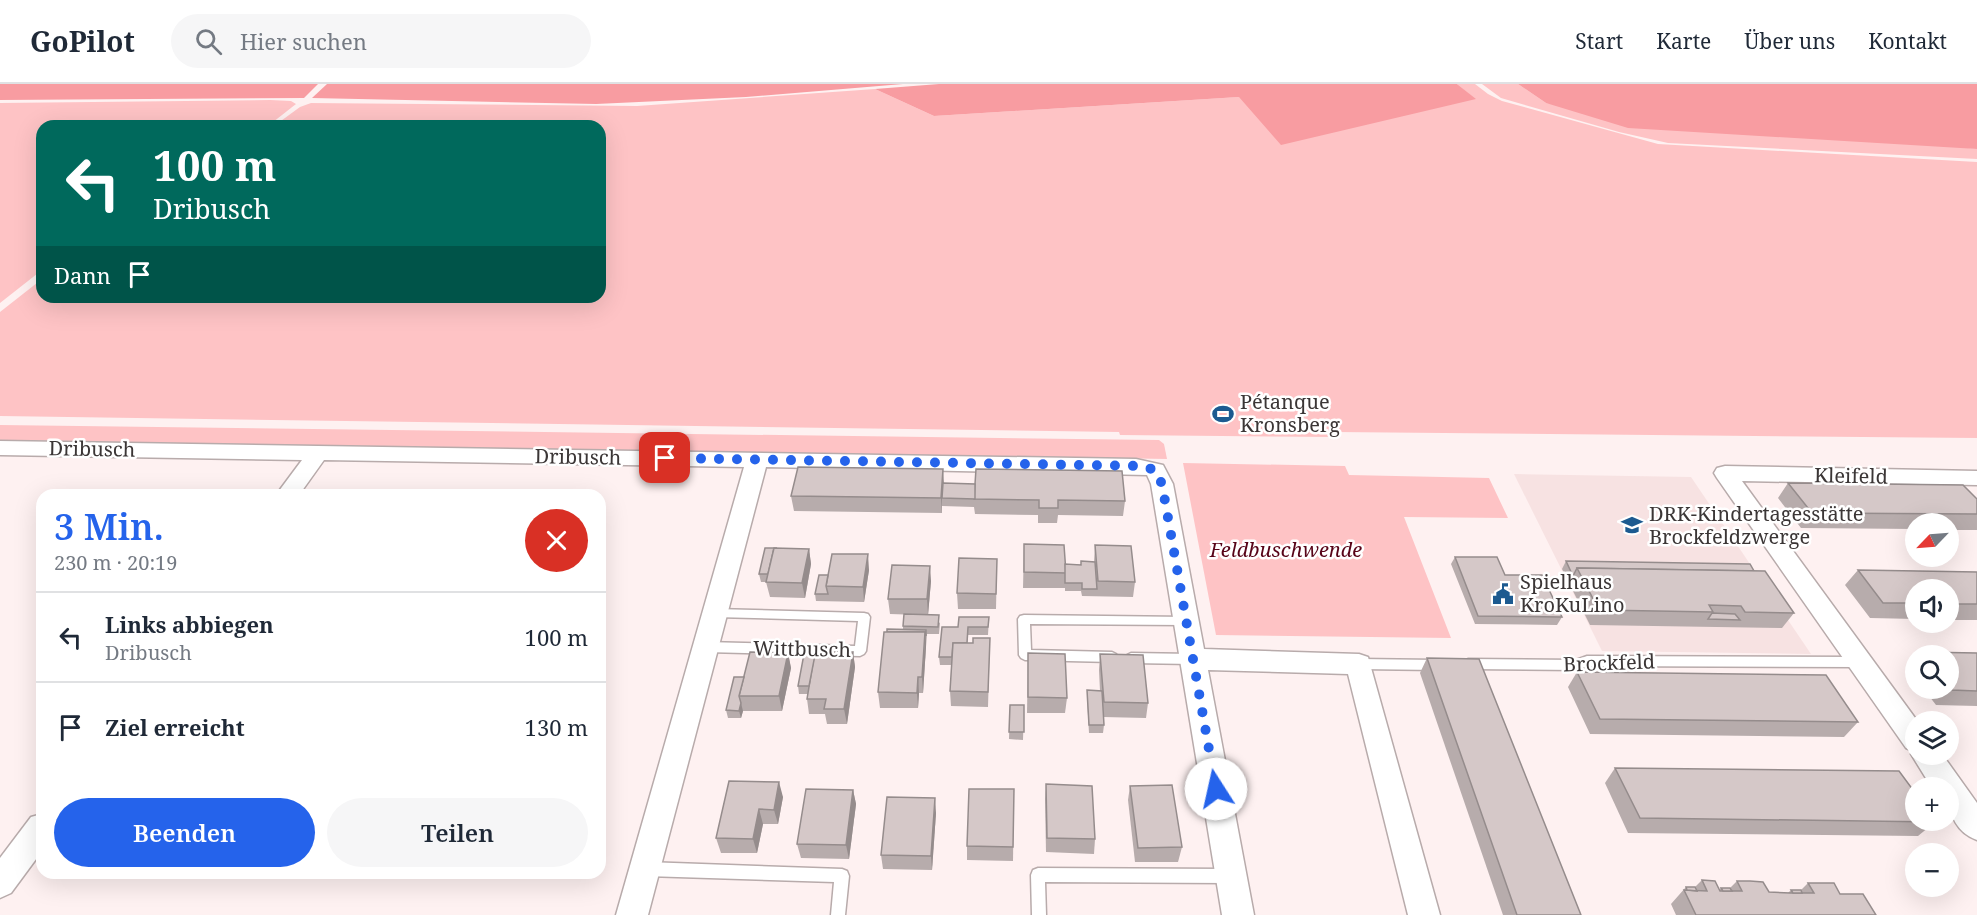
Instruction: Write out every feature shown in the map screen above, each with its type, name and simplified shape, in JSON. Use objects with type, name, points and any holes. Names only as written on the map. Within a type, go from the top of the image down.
[{"type":"street","name":"Dribusch","points":[[0,448],[1142,466],[1155,470],[1162,484],[1186,621]]},
{"type":"street","points":[[291,489],[318,453]]},
{"type":"street","points":[[632,915],[758,460]]},
{"type":"street","name":"Kleifeld","points":[[1860,662],[1725,473],[1977,478]]},
{"type":"street","points":[[1186,621],[1238,915]]},
{"type":"street","points":[[1193,659],[1359,664],[1424,915]]},
{"type":"street","points":[[1860,662],[1905,725]]},
{"type":"street","points":[[1933,765],[1977,827]]},
{"type":"street","points":[[0,884],[36,835]]},
{"type":"lane","name":"Wittbusch","points":[[706,647],[860,651],[864,616],[716,613]]},
{"type":"lane","points":[[1186,621],[1024,619],[1025,655],[1193,659]]},
{"type":"lane","name":"Brockfeld","points":[[1359,664],[1577,664],[1587,661],[1860,662]]},
{"type":"lane","points":[[645,868],[842,876],[838,915]]},
{"type":"lane","points":[[1039,915],[1038,875],[1231,876]]},
{"type":"shaded area","points":[[0,84],[318,84],[304,98],[0,100]]},
{"type":"shaded area","points":[[327,84],[903,84],[746,97],[596,104],[312,98]]},
{"type":"shaded area","points":[[939,84],[1457,84],[1476,99],[1281,145],[1239,97],[934,116],[875,89]]},
{"type":"shaded area","points":[[1518,84],[1977,84],[1977,149],[1628,128],[1546,103]]},
{"type":"shaded area","name":"DRK-Kindertagesstätte Brockfeldzwerge","points":[[1514,474],[1691,477],[1811,654],[1602,651]]},
{"type":"green space","points":[[1457,84],[1475,84],[1502,101],[1658,144],[1977,162],[1977,438],[1335,432],[1336,437],[1120,435],[1119,432],[0,416],[0,312],[36,284],[36,303],[606,303],[606,120],[282,120],[300,107],[311,103],[637,106],[875,89],[934,116],[1239,97],[1475,99]]},
{"type":"green space","points":[[1482,84],[1518,84],[1546,103],[1977,149],[1977,159],[1668,143],[1619,132],[1501,98]]},
{"type":"green space","points":[[270,100],[291,101],[296,104],[276,120],[36,120],[36,275],[0,303],[0,103]]},
{"type":"green space","points":[[0,425],[1159,440],[1164,444],[1167,459],[0,440]]},
{"type":"green space","name":"Feldbuschwende","points":[[1183,463],[1345,466],[1349,475],[1489,478],[1508,518],[1404,517],[1451,638],[1216,635]]},
{"type":"building","points":[[798,467],[943,469],[941,498],[791,496]]},
{"type":"building","points":[[976,469],[1122,471],[1125,501],[1058,500],[1058,508],[1039,508],[1039,500],[974,499]]},
{"type":"building","points":[[943,483],[975,484],[975,499],[942,498]]},
{"type":"building","points":[[1788,483],[1963,485],[1977,499],[1977,514],[1812,513]]},
{"type":"building","points":[[1024,544],[1064,545],[1066,573],[1024,572]]},
{"type":"building","points":[[1095,545],[1131,546],[1135,582],[1098,581]]},
{"type":"building","points":[[765,548],[774,548],[768,574],[759,574]]},
{"type":"building","points":[[774,548],[809,549],[802,583],[766,582]]},
{"type":"building","points":[[832,554],[868,554],[863,587],[826,586]]},
{"type":"building","points":[[1455,557],[1497,557],[1505,575],[1542,575],[1562,617],[1478,616]]},
{"type":"building","points":[[959,558],[997,559],[996,594],[957,593]]},
{"type":"building","points":[[1081,561],[1095,562],[1097,589],[1082,589],[1082,583],[1065,583],[1065,564],[1081,565]]},
{"type":"building","points":[[1566,561],[1750,564],[1754,571],[1577,568],[1573,576]]},
{"type":"building","points":[[892,565],[930,566],[927,599],[888,599]]},
{"type":"building","points":[[1577,568],[1765,571],[1794,613],[1745,612],[1741,606],[1709,605],[1713,612],[1599,610]]},
{"type":"building","points":[[1858,570],[1977,572],[1977,604],[1959,604],[1959,579],[1905,579],[1905,603],[1883,603]]},
{"type":"building","points":[[819,575],[828,575],[826,586],[828,594],[815,594]]},
{"type":"building","points":[[1712,613],[1735,614],[1740,620],[1708,619]]},
{"type":"building","points":[[904,614],[939,615],[938,627],[903,626]]},
{"type":"building","points":[[959,617],[989,617],[988,627],[968,627],[967,643],[953,643],[952,657],[939,657],[942,627],[958,627]]},
{"type":"building","points":[[887,629],[926,630],[926,636],[925,632],[887,632]]},
{"type":"building","points":[[884,632],[925,632],[922,677],[918,677],[917,693],[878,692]]},
{"type":"building","points":[[973,638],[990,638],[988,692],[950,691],[953,643],[973,643]]},
{"type":"building","points":[[815,651],[853,652],[844,709],[824,709],[826,699],[807,699]]},
{"type":"building","points":[[750,652],[788,653],[779,696],[739,696]]},
{"type":"building","points":[[1028,653],[1065,654],[1067,698],[1028,697]]},
{"type":"building","points":[[1959,653],[1977,653],[1977,691],[1959,690]]},
{"type":"building","points":[[804,654],[815,655],[809,686],[798,686]]},
{"type":"building","points":[[1100,654],[1143,655],[1148,703],[1104,702]]},
{"type":"building","points":[[1427,658],[1479,659],[1581,915],[1517,915]]},
{"type":"building","points":[[1577,672],[1826,675],[1858,722],[1600,719]]},
{"type":"building","points":[[734,677],[744,677],[739,696],[741,703],[739,711],[726,710]]},
{"type":"building","points":[[1087,690],[1102,691],[1104,725],[1089,725]]},
{"type":"building","points":[[1010,705],[1024,705],[1024,732],[1009,732]]},
{"type":"building","points":[[1615,768],[1899,771],[1905,779],[1905,822],[1640,818]]},
{"type":"building","points":[[729,781],[779,782],[774,810],[759,809],[753,839],[716,838]]},
{"type":"building","points":[[1046,784],[1092,786],[1095,839],[1047,838]]},
{"type":"building","points":[[1172,785],[1182,847],[1138,848],[1130,786]]},
{"type":"building","points":[[806,789],[853,790],[846,845],[797,844]]},
{"type":"building","points":[[969,789],[1014,789],[1013,847],[967,846]]},
{"type":"building","points":[[887,797],[935,798],[931,856],[881,855]]},
{"type":"building","points":[[1702,880],[1715,881],[1720,891],[1742,891],[1737,881],[1750,881],[1763,882],[1769,892],[1790,893],[1814,893],[1808,883],[1834,883],[1840,894],[1863,894],[1876,915],[1696,915],[1684,890],[1707,891]]},
{"type":"building","points":[[1686,887],[1695,887],[1697,891],[1687,890]]},
{"type":"building","points":[[1721,888],[1730,888],[1732,891],[1723,891]]},
{"type":"building","points":[[1791,890],[1801,890],[1802,893],[1793,893]]},
{"type":"place","name":"Pétanque Kronsberg","points":[[1223,414]]},
{"type":"place","name":"DRK-Kindertagesstätte Brockfeldzwerge","points":[[1632,525]]},
{"type":"place","name":"Spielhaus KroKuLino","points":[[1503,594]]},
{"type":"route","points":[[665,458],[1142,466],[1155,470],[1162,484],[1216,789]]}]
